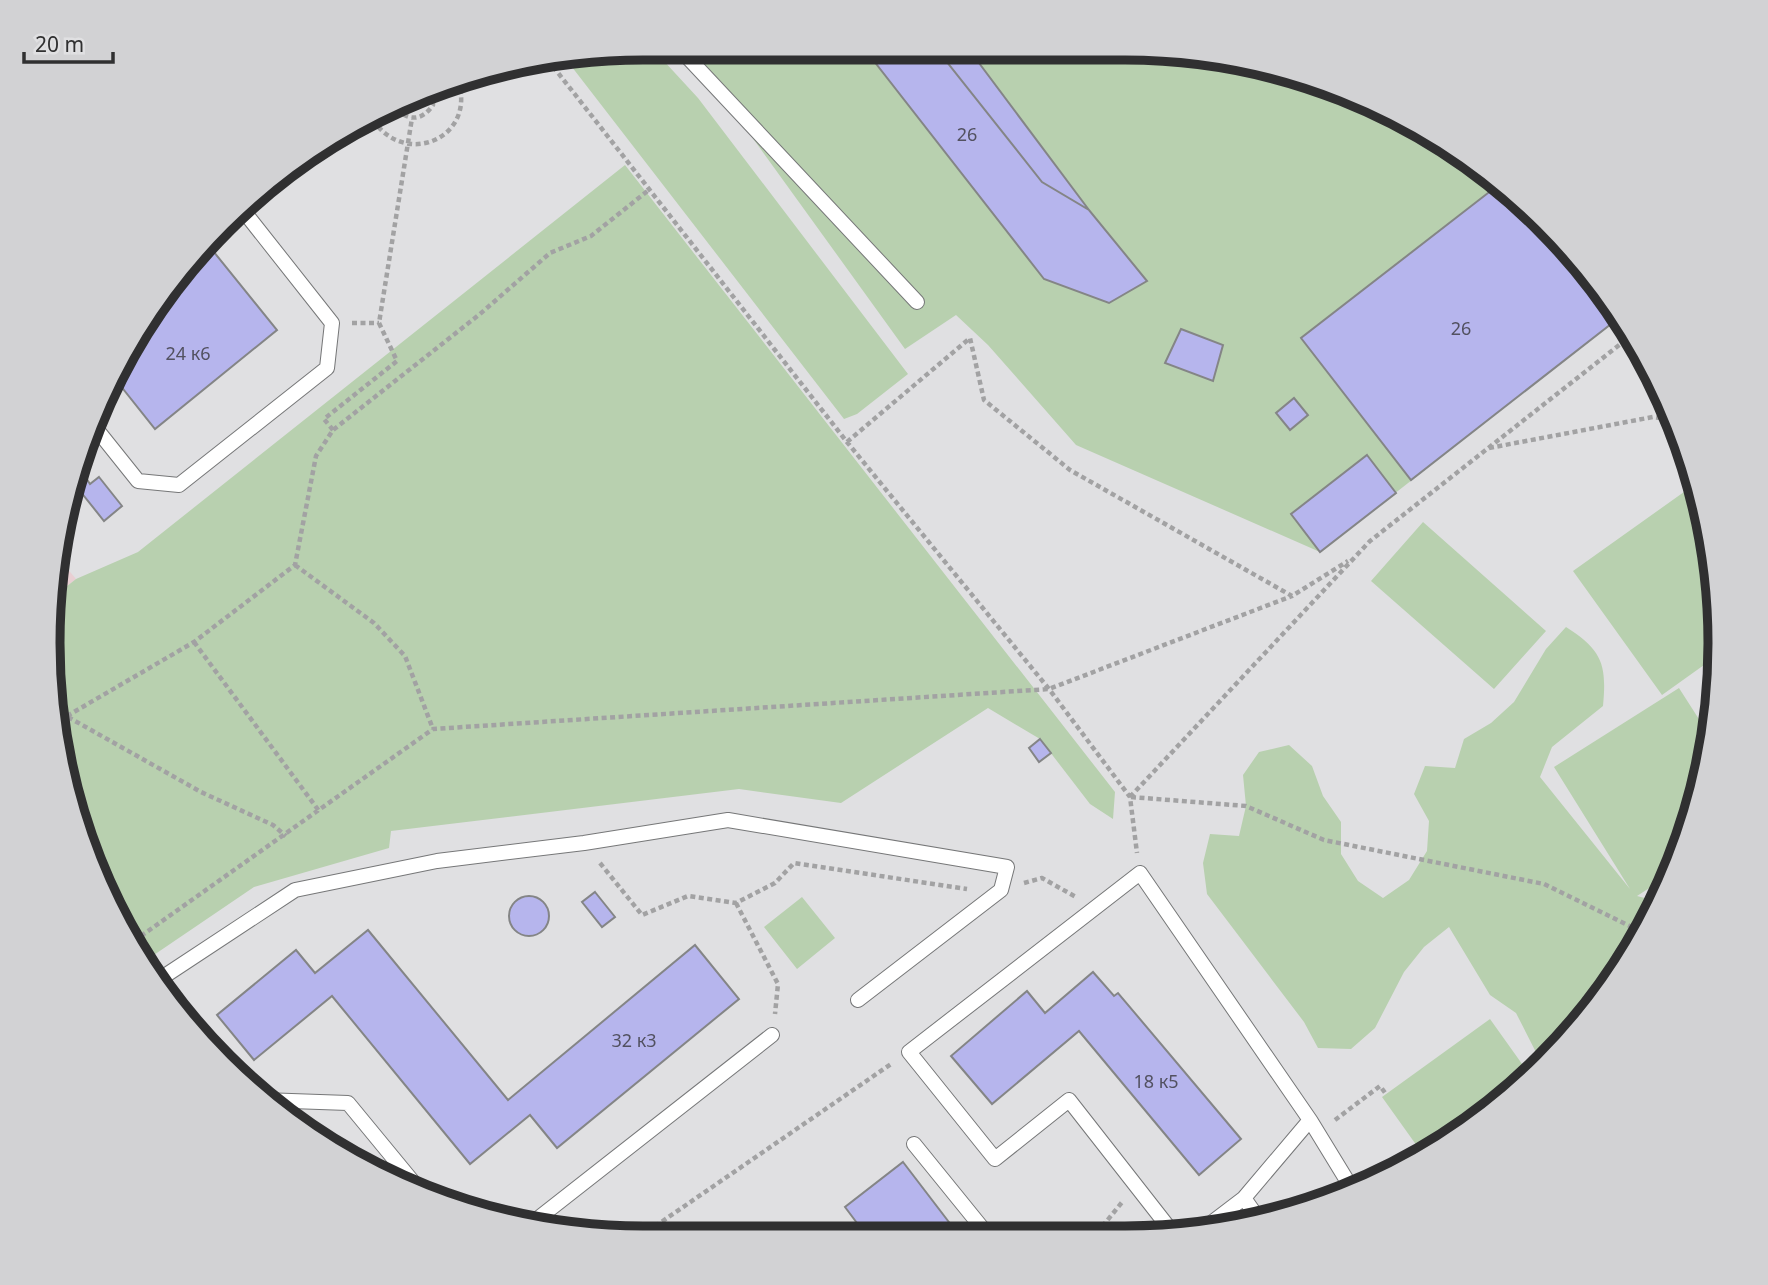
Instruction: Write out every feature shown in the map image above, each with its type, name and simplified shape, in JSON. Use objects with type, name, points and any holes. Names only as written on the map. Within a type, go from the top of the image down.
[{"type":"lane","points":[[690,60],[917,302]]},
{"type":"lane","points":[[99,432],[138,481],[179,485],[327,368],[332,323],[246,215]]},
{"type":"lane","points":[[165,976],[295,890],[437,861],[584,844],[727,820],[1007,867],[1001,891],[858,1000]]},
{"type":"lane","points":[[1166,1224],[1069,1100],[995,1159],[909,1052],[1140,873],[1310,1120],[1348,1182]]},
{"type":"lane","points":[[541,1216],[772,1035]]},
{"type":"lane","points":[[283,1101],[348,1103],[408,1176]]},
{"type":"lane","points":[[1218,1218],[1244,1198],[1310,1120]]},
{"type":"lane","points":[[914,1144],[981,1226]]},
{"type":"lane","points":[[1244,1198],[1253,1211]]},
{"type":"path","points":[[553,66],[847,442],[1049,690],[1130,797],[1140,873]]},
{"type":"path","points":[[376,125],[382,132],[407,145],[423,145],[448,131],[461,105],[459,89]]},
{"type":"path","points":[[402,112],[412,118],[428,113],[433,105],[433,99]]},
{"type":"path","points":[[333,430],[324,419],[397,360],[379,323],[412,118]]},
{"type":"path","points":[[64,719],[194,642],[295,565],[316,456],[333,430],[480,314],[550,253],[591,236],[650,189]]},
{"type":"path","points":[[847,442],[970,338],[984,400],[1070,470],[1292,596]]},
{"type":"path","points":[[1130,797],[1370,541],[1624,341]]},
{"type":"path","points":[[1488,448],[1653,417],[1664,418]]},
{"type":"path","points":[[140,937],[286,836],[433,729],[1049,690],[1292,596],[1356,556]]},
{"type":"path","points":[[295,565],[374,623],[405,656],[433,729]]},
{"type":"path","points":[[194,642],[319,811]]},
{"type":"path","points":[[67,716],[201,792],[273,825],[286,836]]},
{"type":"path","points":[[1130,797],[1246,806],[1324,840],[1544,884],[1633,928]]},
{"type":"path","points":[[584,844],[642,915],[688,896],[736,903],[775,883],[794,863],[968,889],[1001,891],[1042,878],[1095,908]]},
{"type":"path","points":[[736,903],[778,984],[772,1035]]},
{"type":"path","points":[[656,1226],[909,1052]]},
{"type":"path","points":[[1325,1128],[1380,1086],[1386,1094]]},
{"type":"path","points":[[1103,1226],[1135,1185]]},
{"type":"shaded area","points":[[64,565],[76,579],[62,590]]},
{"type":"green space","points":[[663,60],[698,98],[908,374],[857,414],[844,419],[569,64]]},
{"type":"green space","points":[[696,60],[1164,61],[1202,64],[1276,79],[1313,90],[1383,120],[1417,138],[1480,180],[1538,230],[1564,258],[1612,323],[1320,552],[1076,445],[988,345],[956,315],[905,349]]},
{"type":"green space","points":[[625,165],[1115,792],[1113,819],[1090,804],[1040,739],[988,708],[841,803],[739,789],[391,831],[389,848],[254,887],[152,956],[120,900],[90,830],[71,756],[61,681],[62,590],[76,579],[138,552]]},
{"type":"green space","points":[[1688,489],[1704,566],[1707,663],[1662,695],[1573,571]]},
{"type":"green space","points":[[1423,522],[1546,631],[1494,689],[1371,581]]},
{"type":"green space","points":[[1566,627],[1588,643],[1600,659],[1603,669],[1603,706],[1552,747],[1540,777],[1630,889],[1554,767],[1679,688],[1703,725],[1689,793],[1678,830],[1656,884],[1637,896],[1648,899],[1630,934],[1588,997],[1538,1055],[1516,1013],[1490,995],[1449,927],[1424,947],[1404,972],[1375,1028],[1351,1049],[1318,1048],[1304,1022],[1207,894],[1203,863],[1210,834],[1239,836],[1246,806],[1243,775],[1259,752],[1289,745],[1312,766],[1323,796],[1341,822],[1341,854],[1358,881],[1383,898],[1409,880],[1427,851],[1429,821],[1414,794],[1425,766],[1455,768],[1464,739],[1491,723],[1514,702],[1546,649]]},
{"type":"green space","points":[[802,897],[835,938],[797,969],[764,927]]},
{"type":"green space","points":[[1490,1019],[1525,1067],[1480,1105],[1417,1147],[1382,1097]]},
{"type":"building","points":[[873,60],[945,60],[1042,182],[1089,210],[1147,281],[1109,303],[1044,279]]},
{"type":"building","points":[[945,60],[977,60],[1089,210],[1042,182]]},
{"type":"building","points":[[1492,190],[1538,230],[1564,258],[1612,323],[1411,480],[1301,338]]},
{"type":"building","points":[[212,250],[277,330],[155,429],[120,385],[158,319]]},
{"type":"building","points":[[1181,329],[1223,345],[1213,381],[1165,363]]},
{"type":"building","points":[[1294,398],[1308,415],[1290,430],[1276,413]]},
{"type":"building","points":[[1367,455],[1396,493],[1320,552],[1291,514]]},
{"type":"building","points":[[99,477],[122,506],[104,521],[79,490],[86,478],[90,484]]},
{"type":"building","points":[[1040,739],[1051,753],[1039,762],[1029,748]]},
{"type":"building","points":[[595,892],[615,917],[602,927],[582,902]]},
{"type":"building","points":[[529,896],[543,902],[549,916],[543,930],[529,936],[515,930],[509,916],[515,902]]},
{"type":"building","points":[[368,930],[508,1100],[695,945],[739,999],[557,1148],[530,1115],[470,1164],[332,996],[254,1060],[217,1015],[296,950],[315,973]]},
{"type":"building","points":[[1093,972],[1114,996],[1118,993],[1241,1139],[1199,1175],[1079,1031],[992,1104],[951,1056],[1027,991],[1045,1013]]},
{"type":"building","points":[[903,1162],[952,1226],[859,1226],[845,1207]]}]
